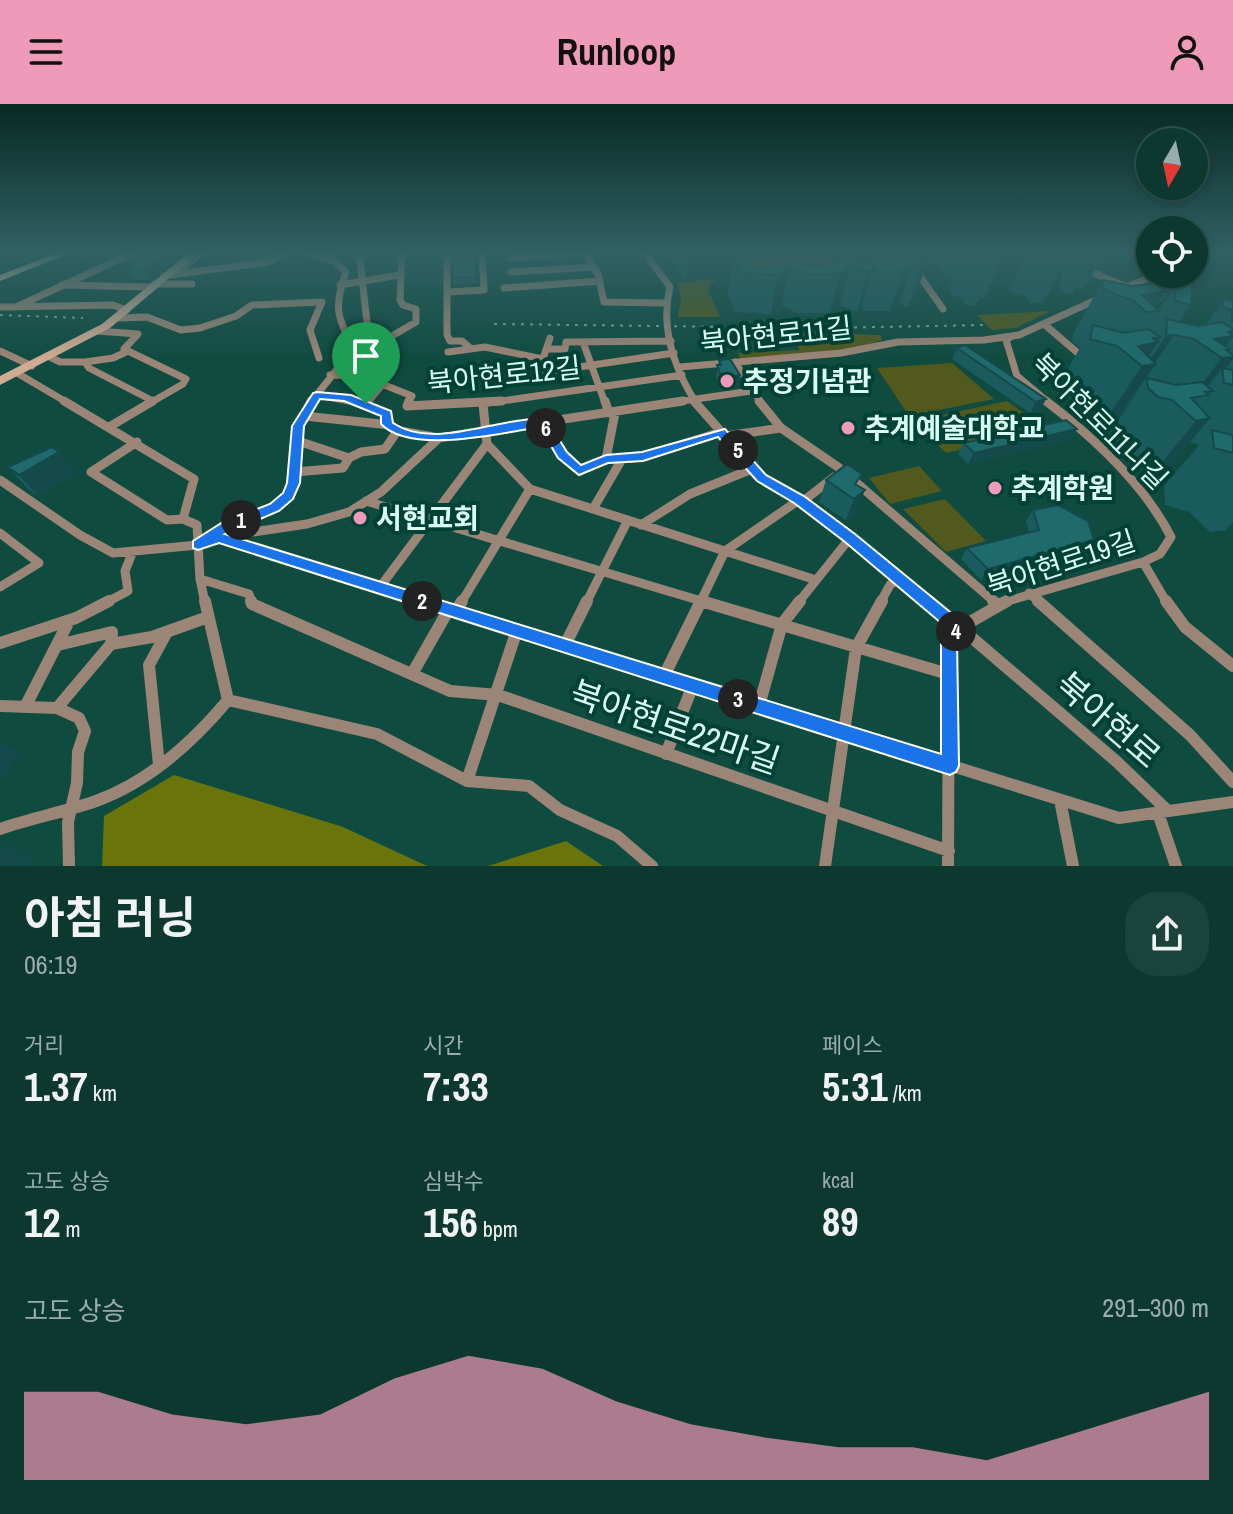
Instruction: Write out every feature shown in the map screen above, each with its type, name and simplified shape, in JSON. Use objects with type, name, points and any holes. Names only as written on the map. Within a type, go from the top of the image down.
[{"type":"main road","points":[[0,381],[97,331],[152,288]]},
{"type":"street","points":[[16,307],[53,288]]},
{"type":"street","points":[[339,288],[336,301],[341,326],[354,349]]},
{"type":"street","points":[[198,545],[227,526],[274,507],[289,496],[294,472],[295,440],[304,416],[330,375],[368,331],[365,288]]},
{"type":"street","points":[[354,349],[366,351],[380,339],[390,338],[408,323],[416,322],[416,309],[403,305],[400,288]]},
{"type":"street","points":[[447,288],[447,335],[450,341],[462,341],[470,348]]},
{"type":"street","points":[[447,292],[484,290],[484,288]]},
{"type":"street","points":[[504,288],[510,288]]},
{"type":"street","points":[[601,288],[604,302],[665,303]]},
{"type":"street","name":"북아현로","points":[[670,288],[664,313],[674,353],[694,401],[752,469],[901,577],[1116,761],[1163,812]]},
{"type":"street","points":[[928,288],[943,309]]},
{"type":"street","points":[[1114,292],[1125,288]]},
{"type":"street","points":[[1097,361],[1082,359],[1042,326],[1102,298]]},
{"type":"street","points":[[117,318],[147,317],[181,330],[200,328],[236,316],[252,305],[322,302],[310,330],[319,358]]},
{"type":"street","points":[[0,307],[113,305],[127,310]]},
{"type":"street","name":"북아현로11길","points":[[681,371],[735,362],[841,353],[898,342],[984,340],[1016,336],[1042,326]]},
{"type":"street","points":[[97,331],[138,334],[124,349],[186,379],[183,384],[109,427]]},
{"type":"street","name":"북아현로11나길","points":[[1016,336],[1006,340],[1018,377],[1079,430],[1141,493],[1164,518],[1171,537]]},
{"type":"street","points":[[550,338],[538,373],[674,353]]},
{"type":"street","points":[[547,349],[583,342],[671,341]]},
{"type":"street","name":"북아현로12길","points":[[583,342],[599,387]]},
{"type":"street","points":[[448,352],[485,347],[543,359]]},
{"type":"street","points":[[0,351],[32,366]]},
{"type":"street","points":[[50,357],[60,362],[85,362],[113,358],[128,351]]},
{"type":"street","points":[[85,362],[100,374],[153,401]]},
{"type":"street","points":[[735,362],[751,391],[781,428],[843,471],[997,604]]},
{"type":"street","name":"북아현로12길","points":[[330,375],[362,376],[412,396],[407,406],[483,404],[681,371]]},
{"type":"street","points":[[17,373],[137,442],[194,479],[183,519]]},
{"type":"street","points":[[366,404],[382,385]]},
{"type":"street","points":[[599,387],[612,413],[606,459]]},
{"type":"street","points":[[304,416],[387,424],[398,430],[439,438],[751,391]]},
{"type":"street","points":[[317,395],[347,397],[353,402],[366,404],[387,414],[387,424]]},
{"type":"street","points":[[483,404],[487,444],[530,489],[813,579]]},
{"type":"street","points":[[543,423],[563,455],[579,471],[606,459],[643,457],[723,434],[781,428]]},
{"type":"street","points":[[294,472],[343,468],[349,458],[361,452],[385,449],[398,430]]},
{"type":"street","points":[[0,480],[80,535],[113,553],[198,545],[219,537],[307,524],[349,512],[381,492],[439,438]]},
{"type":"street","points":[[295,440],[349,458]]},
{"type":"street","points":[[137,442],[91,472],[167,520],[183,519],[197,525],[200,579],[228,700]]},
{"type":"street","points":[[380,587],[487,444]]},
{"type":"street","points":[[593,509],[622,459]]},
{"type":"street","points":[[641,525],[690,494],[752,469]]},
{"type":"street","points":[[664,676],[725,551],[843,471]]},
{"type":"street","points":[[412,674],[530,489]]},
{"type":"street","points":[[366,501],[948,674]]},
{"type":"street","points":[[565,645],[628,520]]},
{"type":"street","points":[[0,533],[39,563],[0,587]]},
{"type":"street","points":[[219,537],[1119,818],[1233,802]]},
{"type":"street","name":"북아현로19길","points":[[960,629],[997,604],[1143,562],[1160,554],[1171,537]]},
{"type":"street","points":[[759,706],[782,624],[813,579],[850,538]]},
{"type":"street","points":[[0,643],[69,621],[128,591],[125,571],[133,551]]},
{"type":"street","points":[[1143,562],[1154,575],[1158,591],[1180,622],[1233,666]]},
{"type":"street","points":[[825,866],[856,648],[890,585],[901,577]]},
{"type":"street","name":"북아현로22마길","points":[[200,579],[249,594],[252,604],[450,691],[498,695],[949,851]]},
{"type":"street","points":[[1029,593],[1190,735],[1233,782]]},
{"type":"street","points":[[111,644],[167,632],[208,617]]},
{"type":"street","points":[[25,707],[69,621]]},
{"type":"street","points":[[948,866],[949,634],[960,629]]},
{"type":"street","points":[[467,781],[517,630]]},
{"type":"street","points":[[57,708],[111,644],[112,632],[58,645]]},
{"type":"street","points":[[159,765],[149,665],[167,632]]},
{"type":"street","points":[[666,754],[693,685]]},
{"type":"street","points":[[0,829],[30,818],[73,809],[130,786],[194,735],[228,700]]},
{"type":"street","points":[[228,700],[377,734],[467,781],[529,786],[560,810],[617,836],[652,866]]},
{"type":"street","points":[[0,706],[57,708],[79,718],[85,731],[78,752],[73,809],[68,822],[69,866]]},
{"type":"street","points":[[1060,800],[1073,866]]},
{"type":"street","points":[[1163,812],[1176,866]]},
{"type":"green space","points":[[679,288],[710,288],[720,317],[678,317],[681,298]]},
{"type":"green space","points":[[1051,311],[1016,328],[991,330],[977,315]]},
{"type":"green space","points":[[781,332],[881,335],[882,340],[856,349],[740,359],[738,353],[800,350],[794,340],[782,339]]},
{"type":"green space","points":[[952,363],[994,399],[909,416],[877,368]]},
{"type":"green space","points":[[1007,401],[1047,430],[946,453],[914,421]]},
{"type":"green space","points":[[919,466],[942,491],[890,504],[869,478]]},
{"type":"green space","points":[[945,499],[986,541],[946,552],[903,509]]},
{"type":"green space","points":[[174,775],[343,827],[427,866],[102,866],[104,816]]},
{"type":"green space","points":[[566,841],[603,866],[488,866]]},
{"type":"building","points":[[1103,288],[1162,288],[1166,291],[1142,295],[1159,311],[1146,312],[1134,301]]},
{"type":"building","points":[[1176,288],[1192,288],[1191,305],[1175,301]]},
{"type":"building","points":[[1224,299],[1233,302],[1233,310],[1222,307]]},
{"type":"building","points":[[1167,319],[1198,326],[1222,322],[1233,329],[1228,332],[1233,336],[1214,339],[1230,349],[1226,350],[1233,357],[1222,358],[1194,339],[1166,336]]},
{"type":"building","points":[[1093,325],[1124,333],[1148,329],[1160,337],[1153,338],[1158,342],[1138,346],[1156,364],[1142,366],[1117,346],[1090,339]]},
{"type":"building","points":[[965,345],[1046,399],[1036,402],[957,348]]},
{"type":"building","points":[[730,359],[740,375],[722,378],[717,365],[721,365],[719,360]]},
{"type":"building","points":[[1222,368],[1233,370],[1233,385],[1224,383]]},
{"type":"building","points":[[1147,378],[1176,385],[1202,382],[1213,391],[1205,392],[1209,395],[1191,398],[1210,418],[1196,421],[1172,400],[1158,397],[1148,388]]},
{"type":"building","points":[[1066,420],[1077,429],[974,453],[964,443]]},
{"type":"building","points":[[1212,430],[1233,435],[1233,453],[1214,448]]},
{"type":"building","points":[[52,447],[59,452],[19,475],[8,467]]},
{"type":"building","points":[[847,464],[862,474],[855,484],[865,490],[854,499],[826,480]]},
{"type":"building","points":[[1058,505],[1088,521],[1094,540],[988,569],[967,548],[1039,530],[1033,510]]},
{"type":"railway","points":[[0,315],[83,318]]},
{"type":"railway","points":[[494,324],[821,328],[983,325]]},
{"type":"place","name":"추정기념관","points":[[727,381]]},
{"type":"place","name":"추계예술대학교","points":[[848,428]]},
{"type":"place","name":"추계학원","points":[[995,488]]},
{"type":"place","name":"서현교회","points":[[360,518]]},
{"type":"route","points":[[317,395],[347,397],[353,402],[366,404],[387,414],[387,424],[395,430],[439,438],[543,423],[563,455],[579,471],[606,459],[643,457],[721,432],[762,478],[799,500],[850,538],[901,577],[960,629],[949,634],[950,766],[219,537],[198,545],[227,526],[274,507],[289,496],[294,483],[298,426],[317,395]]}]
